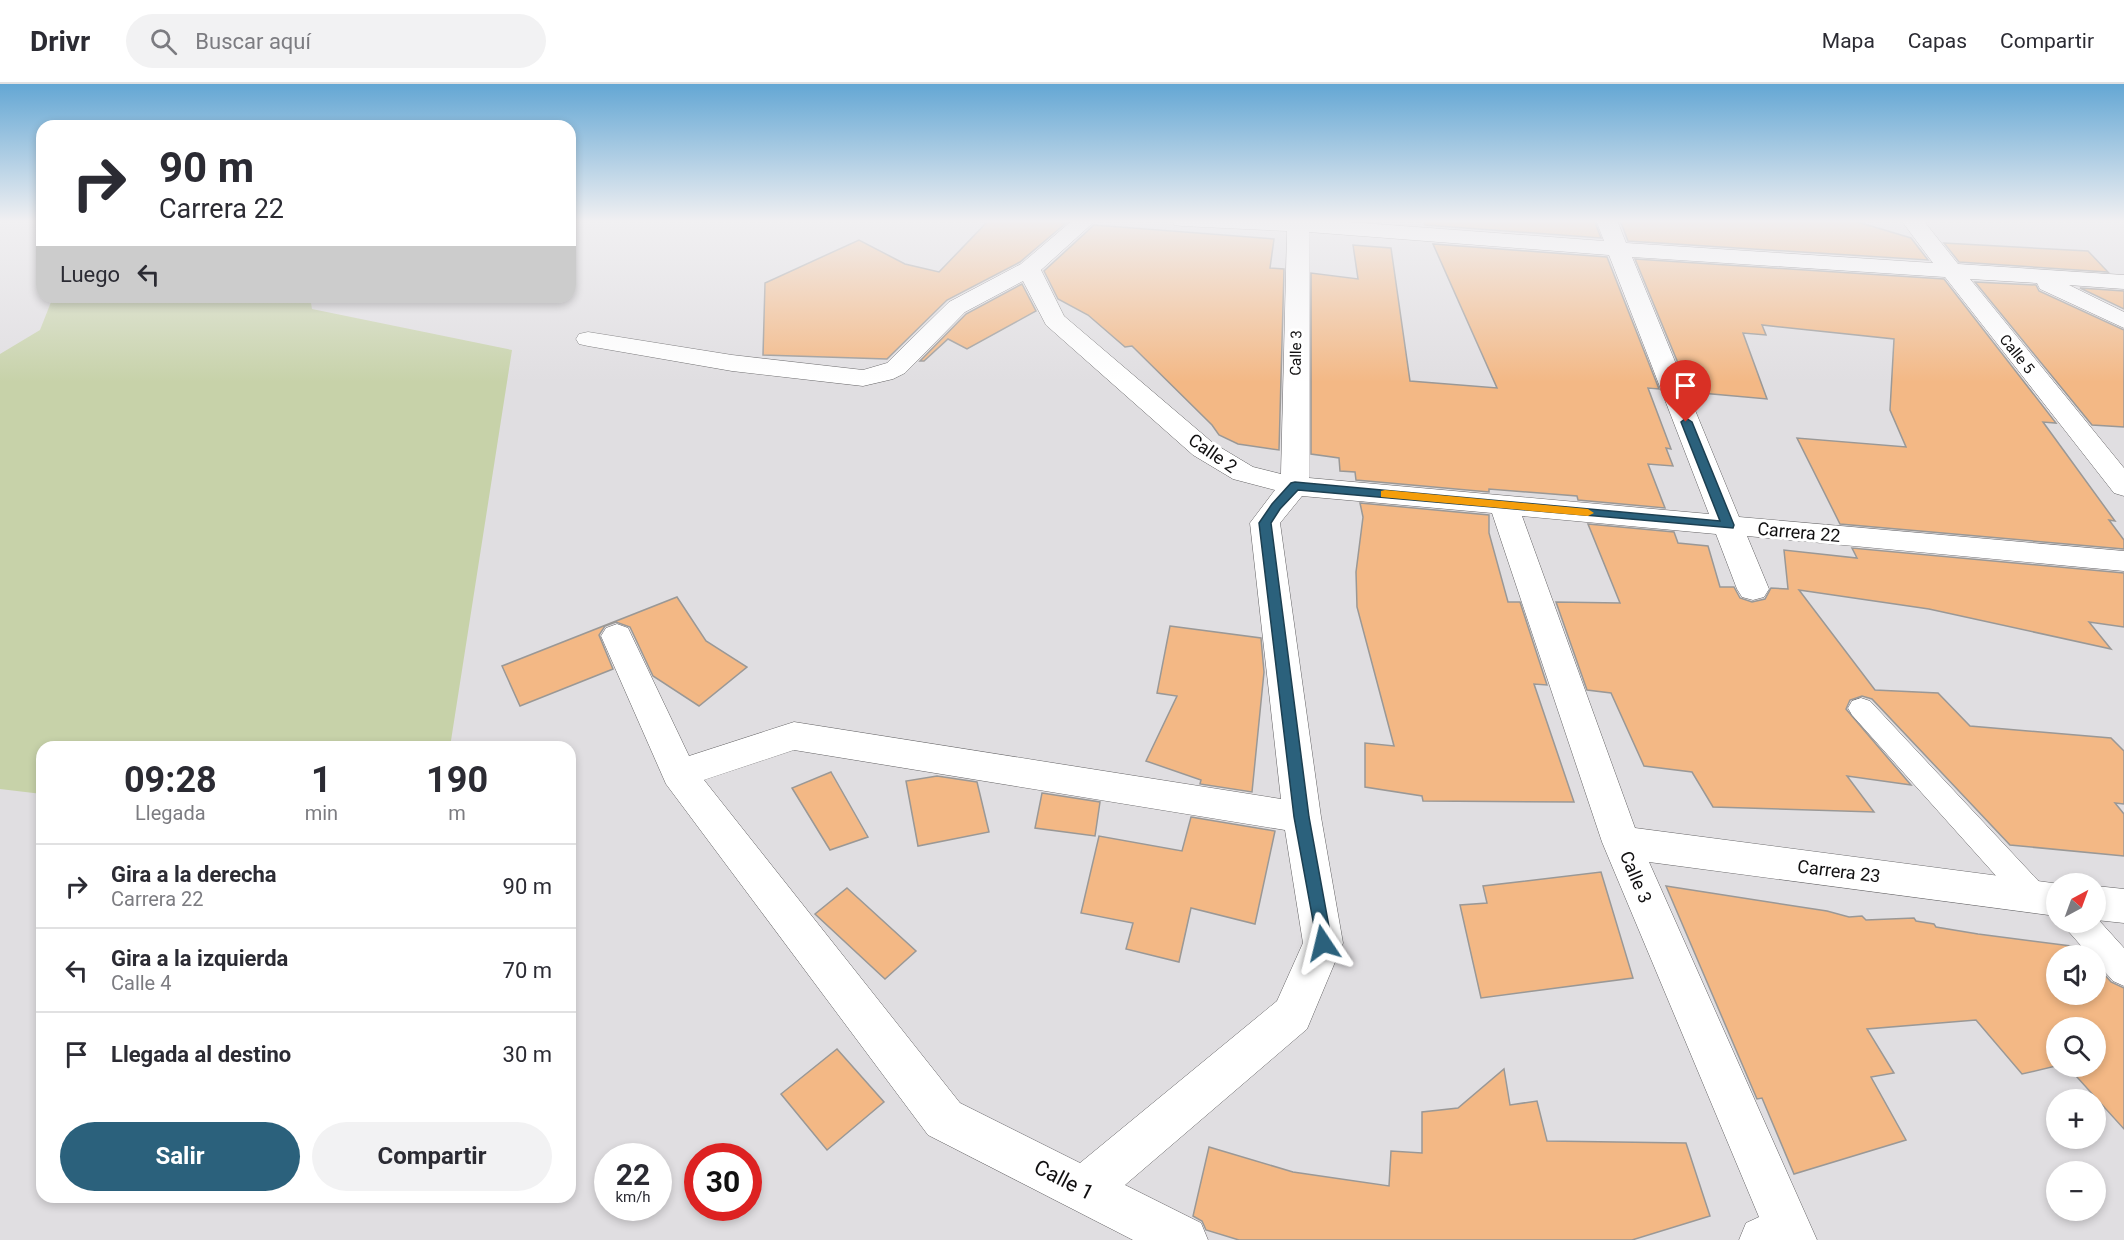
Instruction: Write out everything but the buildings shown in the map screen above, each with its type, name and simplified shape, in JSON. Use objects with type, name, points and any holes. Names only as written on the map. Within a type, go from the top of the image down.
[{"type":"street","points":[[588,339],[732,363],[863,378],[884,374],[896,368],[957,307],[1020,274]]},
{"type":"street","name":"Calle 2","points":[[1031,274],[1054,320],[1203,449],[1243,473],[1295,486]]},
{"type":"street","name":"Calle 3","points":[[1295,486],[1297,274]]},
{"type":"street","points":[[1627,274],[1753,589]]},
{"type":"street","name":"Calle 5","points":[[1952,274],[2124,487]]},
{"type":"street","points":[[1996,274],[2124,282]]},
{"type":"street","points":[[2033,277],[2124,321]]},
{"type":"street","points":[[1084,1190],[1292,1015],[1323,943],[1302,817],[1265,523],[1295,486]]},
{"type":"street","name":"Carrera 22","points":[[1295,486],[2124,561]]},
{"type":"street","name":"Calle 3","points":[[1504,505],[1621,842],[1781,1236]]},
{"type":"street","points":[[617,636],[679,774],[794,736],[1302,817]]},
{"type":"street","name":"Calle 1","points":[[679,774],[944,1119],[1184,1240]]},
{"type":"street","name":"Carrera 23","points":[[1621,842],[2045,898]]},
{"type":"street","points":[[2106,904],[2124,906]]},
{"type":"lane","points":[[1861,708],[2045,898]]},
{"type":"lane","points":[[2090,933],[2124,970]]},
{"type":"green space","points":[[51,303],[311,303],[312,309],[512,350],[451,741],[36,741],[36,793],[0,789],[0,354],[40,330]]},
{"type":"slow traffic","points":[[1385,494],[1588,513]]},
{"type":"route","points":[[1323,943],[1302,817],[1265,523],[1276,507],[1295,486],[1728,525],[1686,422]]}]
